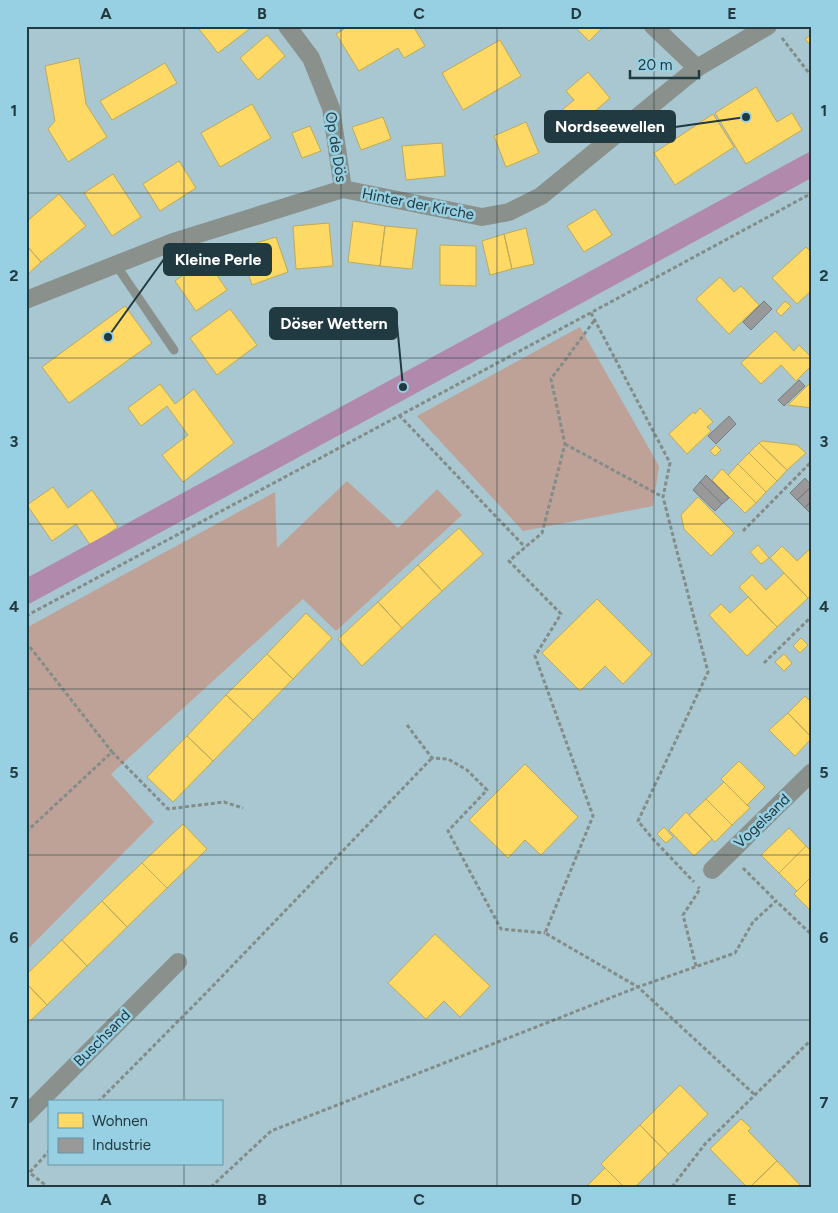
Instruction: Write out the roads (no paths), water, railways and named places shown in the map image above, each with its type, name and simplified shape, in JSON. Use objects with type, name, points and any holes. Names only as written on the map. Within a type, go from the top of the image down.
[{"type":"street","name":"Op de Dös","points":[[287,26],[311,58],[331,108],[343,189]]},
{"type":"street","points":[[653,26],[697,68]]},
{"type":"street","name":"Hinter der Kirche","points":[[26,300],[173,242],[343,189],[482,217],[510,212],[541,196],[697,68],[773,30]]},
{"type":"street","name":"Vogelsand","points":[[712,870],[812,772]]},
{"type":"street","name":"Buschsand","points":[[26,1115],[178,962]]},
{"type":"lane","points":[[116,265],[174,350]]},
{"type":"waterway","points":[[26,592],[812,164]]},
{"type":"place","name":"Nordseewellen","points":[[746,117]]},
{"type":"place","name":"Kleine Perle","points":[[108,337]]},
{"type":"place","name":"Döser Wettern","points":[[403,387]]}]
